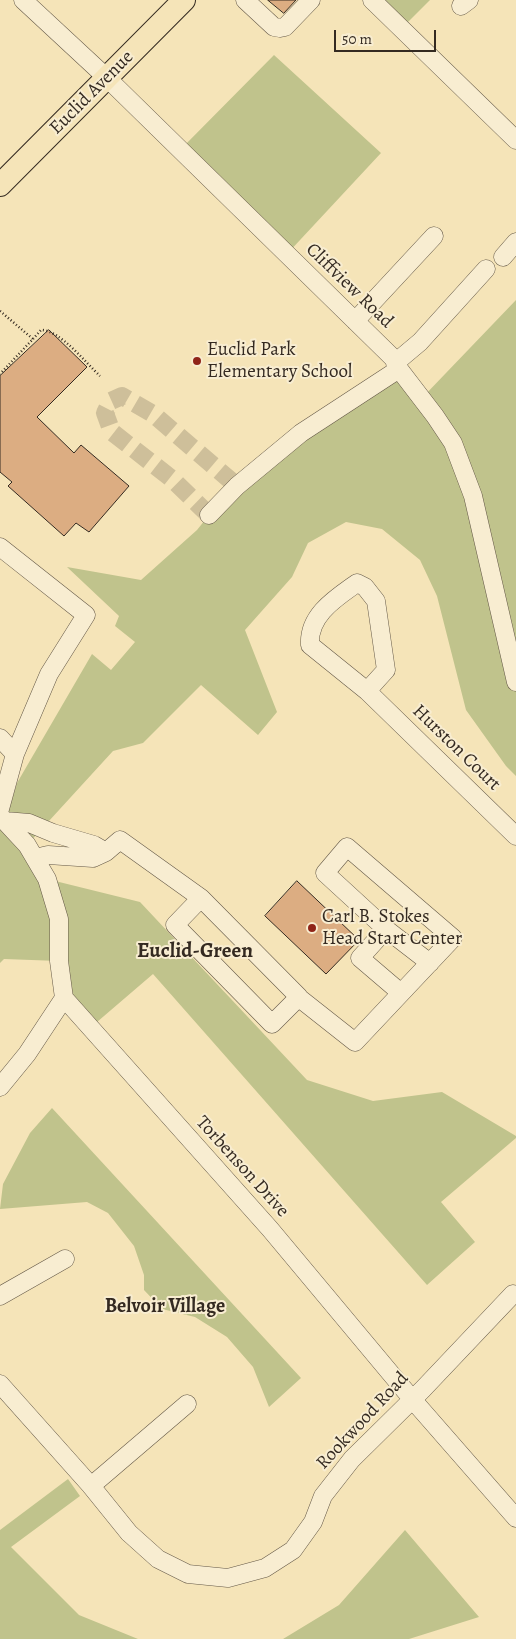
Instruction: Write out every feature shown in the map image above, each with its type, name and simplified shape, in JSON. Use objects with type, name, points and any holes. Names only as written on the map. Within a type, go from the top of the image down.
[{"type":"main road","name":"Euclid Avenue","points":[[0,185],[184,0]]},
{"type":"street","name":"Cliffview Road","points":[[22,0],[107,78],[393,358],[397,366],[436,416],[453,443],[473,496],[516,682]]},
{"type":"street","points":[[245,0],[274,27],[280,28],[285,27],[311,0]]},
{"type":"street","points":[[372,0],[516,140]]},
{"type":"street","points":[[354,321],[434,236]]},
{"type":"street","points":[[503,257],[516,242]]},
{"type":"street","points":[[209,515],[243,481],[301,434],[397,366],[486,269]]},
{"type":"street","points":[[0,547],[86,615],[49,674],[15,754],[2,815]]},
{"type":"street","name":"Hurston Court","points":[[367,691],[386,670],[376,601],[365,586],[357,583],[327,605],[318,617],[310,636],[310,645],[367,691],[516,836]]},
{"type":"street","points":[[0,738],[15,754]]},
{"type":"street","points":[[2,815],[94,845],[106,852]]},
{"type":"street","points":[[0,1087],[27,1054],[64,998],[59,960],[58,919],[47,879],[27,845],[2,815]]},
{"type":"street","points":[[54,833],[65,856]]},
{"type":"street","points":[[35,858],[48,854],[92,858],[106,852],[120,840],[201,898],[298,997],[355,1042],[402,993],[430,963],[453,938],[347,847],[325,873],[386,929],[430,963]]},
{"type":"street","points":[[201,898],[175,926],[272,1024],[298,997]]},
{"type":"street","points":[[386,929],[360,958],[402,993]]},
{"type":"street","name":"Torbenson Drive","points":[[64,998],[270,1229],[412,1399],[516,1518]]},
{"type":"street","points":[[0,1296],[65,1259]]},
{"type":"street","name":"Rookwood Road","points":[[0,1384],[91,1486],[129,1534],[158,1559],[188,1574],[228,1578],[265,1568],[293,1550],[313,1522],[323,1496],[346,1466],[513,1294]]},
{"type":"street","points":[[91,1486],[187,1404]]},
{"type":"path","points":[[0,311],[33,339]]},
{"type":"path","points":[[0,374],[41,330],[48,330],[57,334],[100,376]]},
{"type":"green space","points":[[372,0],[430,0],[401,29]]},
{"type":"green space","points":[[274,55],[381,153],[287,254],[180,150]]},
{"type":"green space","points":[[516,300],[516,776],[506,766],[466,710],[437,596],[420,560],[382,529],[346,522],[308,543],[292,577],[245,630],[277,712],[258,735],[201,685],[143,743],[113,751],[27,845],[47,879],[140,902],[307,1080],[373,1101],[442,1092],[516,1136],[516,1138],[441,1202],[475,1242],[427,1285],[153,974],[90,1028],[64,998],[59,961],[4,959],[0,963],[0,816],[5,821],[17,783],[92,654],[111,670],[135,642],[115,626],[119,616],[67,567],[141,580],[197,530],[237,486],[399,369],[422,398]]},
{"type":"green space","points":[[52,1108],[301,1378],[269,1407],[253,1367],[227,1337],[195,1317],[162,1309],[144,1290],[144,1275],[134,1246],[108,1213],[87,1202],[0,1209],[3,1184],[30,1133]]},
{"type":"green space","points":[[68,1479],[80,1496],[11,1547],[79,1615],[138,1639],[0,1639],[0,1530]]},
{"type":"green space","points":[[405,1530],[479,1617],[409,1639],[283,1639],[339,1605]]},
{"type":"building","points":[[268,0],[296,0],[284,13]]},
{"type":"building","points":[[49,330],[87,367],[37,417],[74,453],[81,445],[129,486],[89,532],[76,523],[64,536],[8,486],[12,482],[0,472],[0,376]]},
{"type":"building","name":"Carl B. Stokes Head Start Center","points":[[297,881],[359,940],[326,974],[265,916]]},
{"type":"tunnel","points":[[209,515],[172,479],[112,432],[105,413],[111,401],[122,396],[153,414],[237,486]]},
{"type":"place","name":"Euclid Park Elementary School","points":[[197,361]]},
{"type":"place","name":"Carl B. Stokes Head Start Center","points":[[312,928]]},
{"type":"district","name":"Euclid-Green","points":[[195,952]]},
{"type":"district","name":"Belvoir Village","points":[[165,1307]]}]
